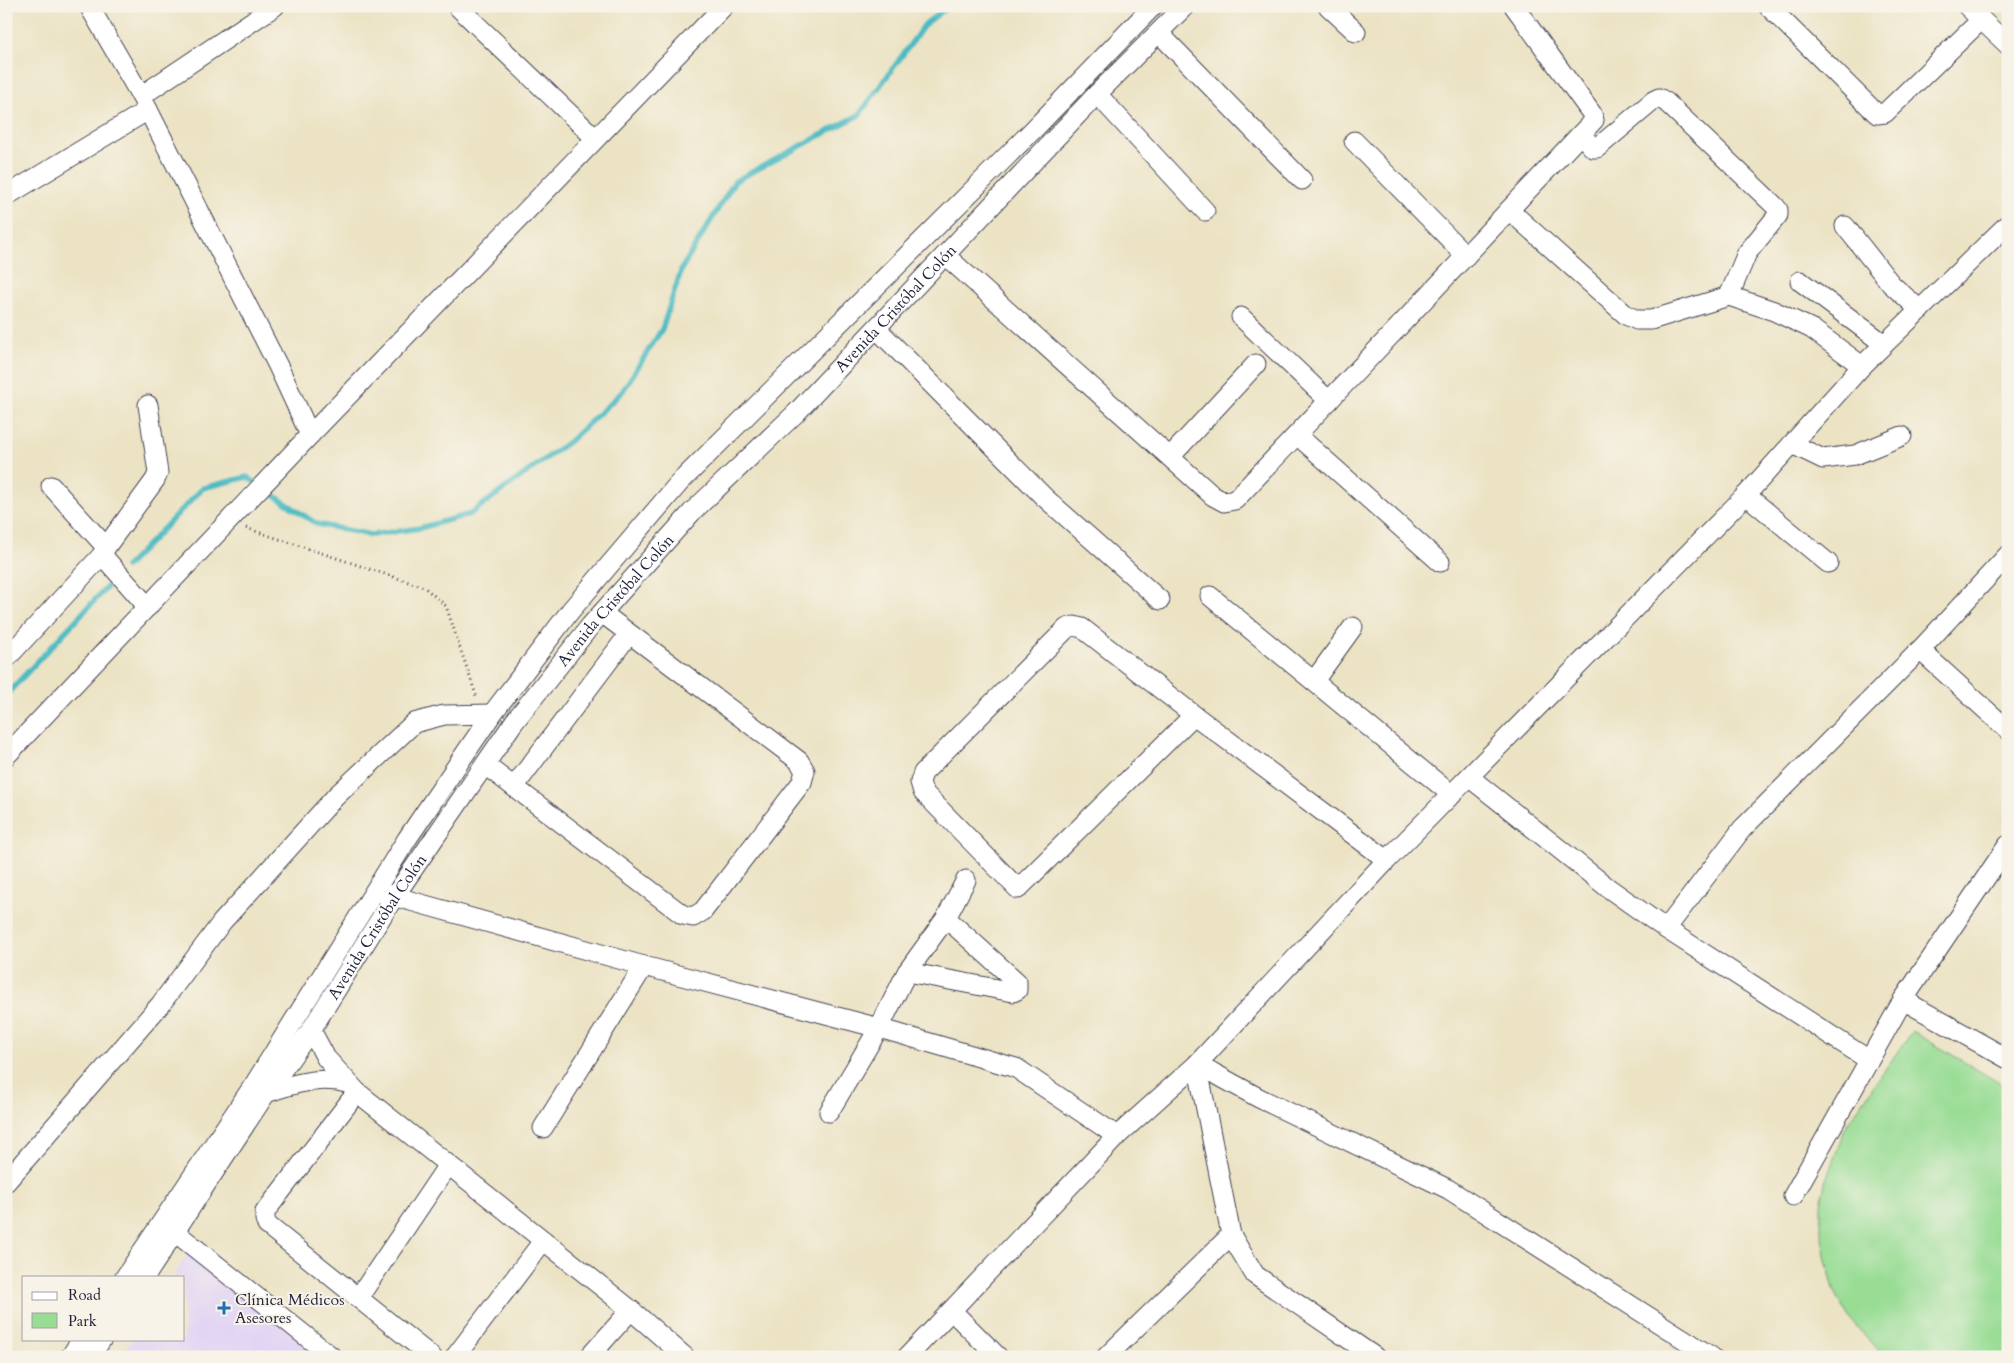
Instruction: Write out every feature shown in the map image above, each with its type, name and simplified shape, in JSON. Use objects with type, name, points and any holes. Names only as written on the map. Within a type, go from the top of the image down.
[{"type":"street","points":[[89,6],[144,103],[278,366],[310,436]]},
{"type":"street","points":[[6,196],[144,103],[275,6]]},
{"type":"street","points":[[457,6],[595,138]]},
{"type":"street","points":[[6,756],[595,138],[724,6]]},
{"type":"street","name":"Avenida Cristóbal Colón","points":[[126,1276],[255,1083],[487,713],[571,610],[680,482],[1034,129],[1153,6]]},
{"type":"street","name":"Avenida Cristóbal Colón","points":[[146,1276],[266,1093],[311,1030],[394,897],[514,722],[602,613],[692,512],[796,414],[1097,94],[1186,6]]},
{"type":"street","points":[[1328,6],[1356,32]]},
{"type":"street","points":[[946,256],[1213,496],[1224,502],[1235,500],[1594,120],[1592,114],[1514,6]]},
{"type":"street","points":[[1768,6],[1877,114],[1885,113],[1981,20]]},
{"type":"street","points":[[1967,6],[2008,45]]},
{"type":"street","points":[[1159,33],[1302,180]]},
{"type":"street","points":[[1097,94],[1205,211]]},
{"type":"street","points":[[1581,134],[1593,148],[1597,148],[1659,98],[1666,102],[1775,206],[1778,214],[1747,253],[1728,296]]},
{"type":"street","points":[[1354,141],[1466,256]]},
{"type":"street","points":[[1509,210],[1626,315],[1637,320],[1651,320],[1728,296],[1774,311],[1812,329],[1862,366]]},
{"type":"street","points":[[907,1357],[1117,1136],[1197,1064],[1387,860],[1746,495],[1862,366],[2008,224]]},
{"type":"street","points":[[1845,226],[1891,284],[1920,310]]},
{"type":"street","points":[[1800,281],[1884,344]]},
{"type":"street","points":[[1240,317],[1329,402]]},
{"type":"street","points":[[877,329],[1044,497],[1160,600]]},
{"type":"street","points":[[1170,458],[1256,364]]},
{"type":"street","points":[[6,659],[104,551],[155,480],[158,473],[148,404]]},
{"type":"street","points":[[1297,435],[1440,562]]},
{"type":"street","points":[[1792,444],[1823,460],[1854,456],[1902,436]]},
{"type":"street","points":[[50,486],[148,607]]},
{"type":"street","points":[[1746,495],[1828,563]]},
{"type":"street","points":[[1666,929],[1742,829],[1920,650],[2008,555]]},
{"type":"street","points":[[1210,596],[1452,794]]},
{"type":"street","points":[[485,765],[683,915],[693,917],[703,911],[802,782],[805,771],[799,761],[602,613]]},
{"type":"street","points":[[1194,715],[1018,889],[923,792],[920,782],[924,773],[1067,628],[1074,626],[1082,628],[1387,860]]},
{"type":"street","points":[[1314,681],[1353,627]]},
{"type":"street","points":[[514,787],[629,634]]},
{"type":"street","points":[[1920,650],[2008,730]]},
{"type":"street","points":[[6,1182],[160,1005],[222,922],[336,796],[414,722],[444,715],[487,713]]},
{"type":"street","points":[[1469,777],[1607,887],[1666,929],[1869,1060]]},
{"type":"street","points":[[1793,1196],[1903,1000],[2008,845]]},
{"type":"street","points":[[829,1112],[908,972],[946,918],[966,880]]},
{"type":"street","points":[[375,891],[644,966],[878,1028],[1016,1068],[1117,1136]]},
{"type":"street","points":[[908,972],[1013,992],[1017,990],[1017,982],[946,918]]},
{"type":"street","points":[[543,1128],[644,966]]},
{"type":"street","points":[[1903,1000],[2008,1059]]},
{"type":"street","points":[[311,1030],[326,1058],[352,1087],[631,1310],[685,1357]]},
{"type":"street","points":[[1197,1064],[1231,1235],[1256,1275],[1375,1357]]},
{"type":"street","points":[[1197,1064],[1258,1098],[1448,1189],[1712,1357]]},
{"type":"street","points":[[266,1093],[307,1081],[334,1080],[352,1087]]},
{"type":"street","points":[[352,1087],[265,1212],[267,1225],[360,1297],[432,1357]]},
{"type":"street","points":[[360,1297],[448,1165]]},
{"type":"street","points":[[175,1232],[332,1357]]},
{"type":"street","points":[[1106,1357],[1231,1235]]},
{"type":"street","points":[[454,1357],[543,1241]]},
{"type":"street","points":[[589,1357],[631,1310]]},
{"type":"street","points":[[952,1310],[998,1357]]},
{"type":"street","points":[[70,1357],[81,1340]]},
{"type":"street","points":[[90,1357],[101,1340]]},
{"type":"path","points":[[229,522],[424,587],[446,606],[487,713]]},
{"type":"shaded area","name":"Clínica Médicos Asesores","points":[[190,1250],[327,1357],[120,1357],[131,1340],[185,1340],[185,1276],[174,1276]]},
{"type":"green space","points":[[1912,1031],[2008,1088],[2008,1357],[1886,1357],[1869,1341],[1848,1316],[1834,1290],[1821,1233],[1821,1206],[1825,1182],[1847,1124]]},
{"type":"waterway","points":[[126,567],[203,488],[247,477],[317,524],[371,535],[420,528],[470,514],[571,440],[622,392],[662,329],[682,268],[735,181],[859,115],[925,24],[949,6]]},
{"type":"waterway","points":[[6,695],[107,587]]},
{"type":"place","name":"Clínica Médicos Asesores","points":[[224,1308]]}]
